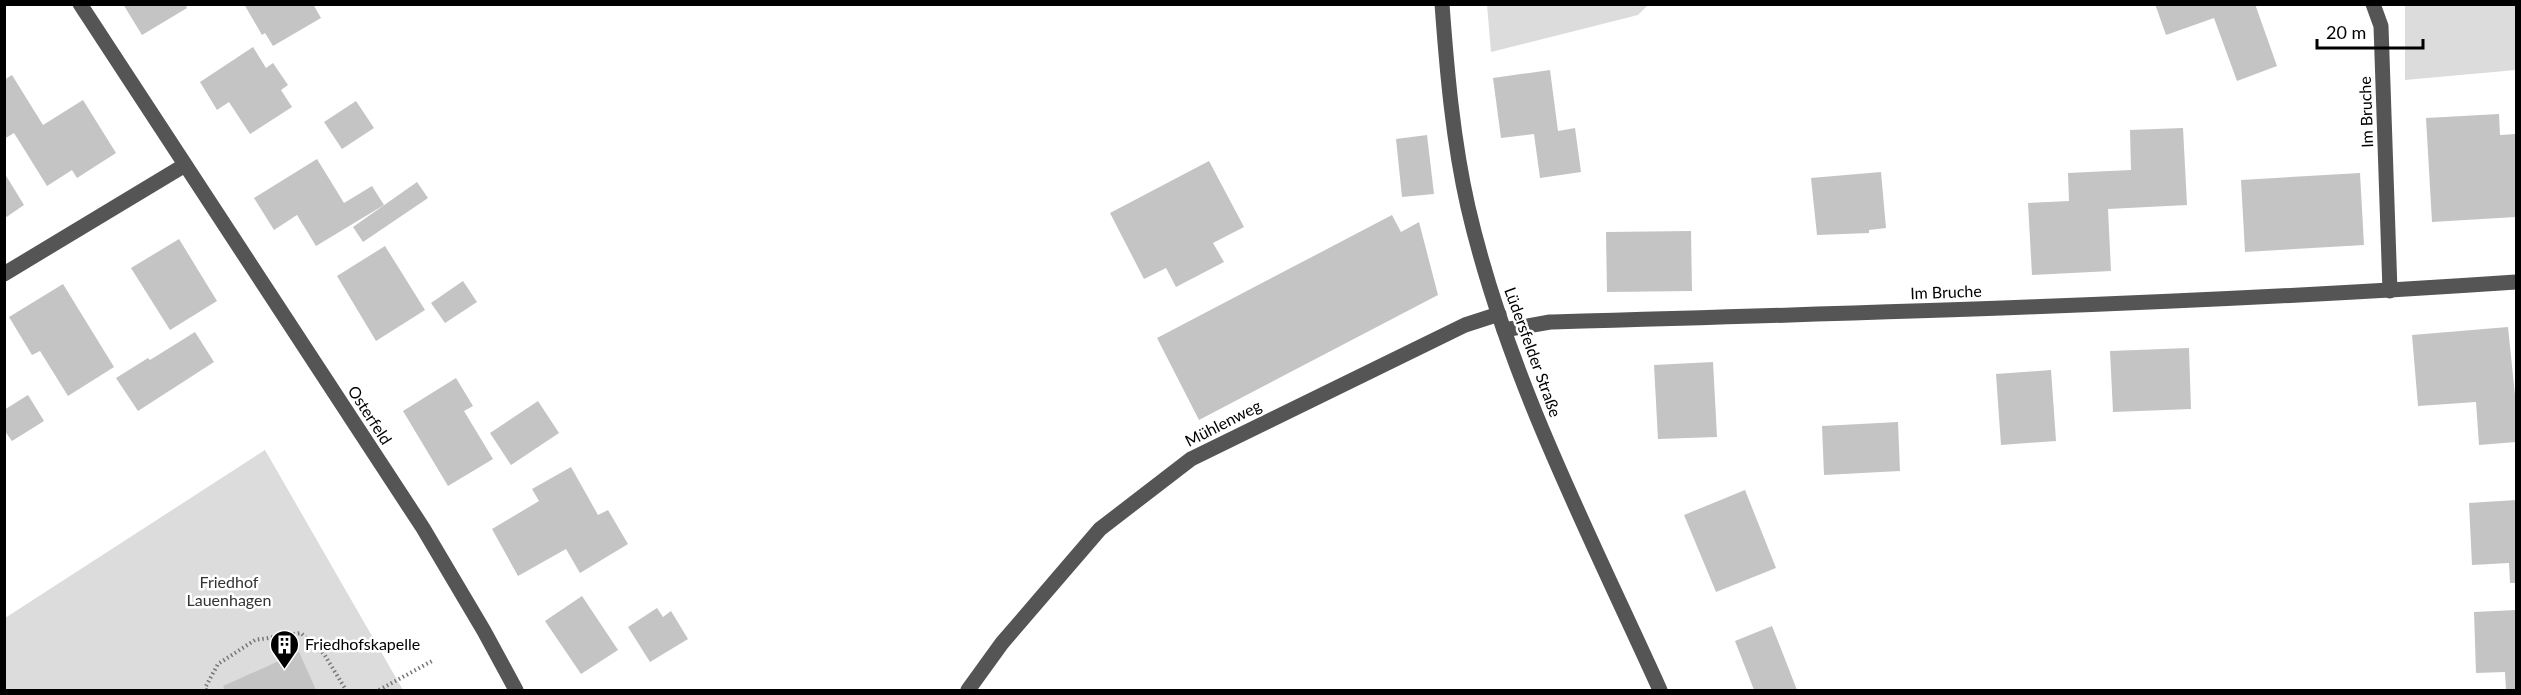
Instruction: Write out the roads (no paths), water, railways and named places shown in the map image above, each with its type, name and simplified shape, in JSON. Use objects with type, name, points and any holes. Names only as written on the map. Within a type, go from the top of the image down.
[{"type":"street","name":"Osterfeld","points":[[80,4],[423,528],[516,690]]},
{"type":"street","name":"Lüdersfelder Straße","points":[[1442,4],[1449,90],[1468,206],[1504,330],[1532,408],[1660,690]]},
{"type":"street","name":"Im Bruche","points":[[2373,4],[2381,26],[2390,291]]},
{"type":"street","points":[[4,274],[185,165]]},
{"type":"street","name":"Im Bruche","points":[[1504,330],[1550,322],[1936,311],[2390,291],[2517,282]]},
{"type":"street","name":"Mühlenweg","points":[[968,690],[1002,643],[1100,529],[1191,459],[1465,325],[1499,314]]},
{"type":"place","name":"Friedhofskapelle","points":[[284,670]]},
{"type":"park label","name":"Friedhof Lauenhagen","points":[[229,591]]}]
